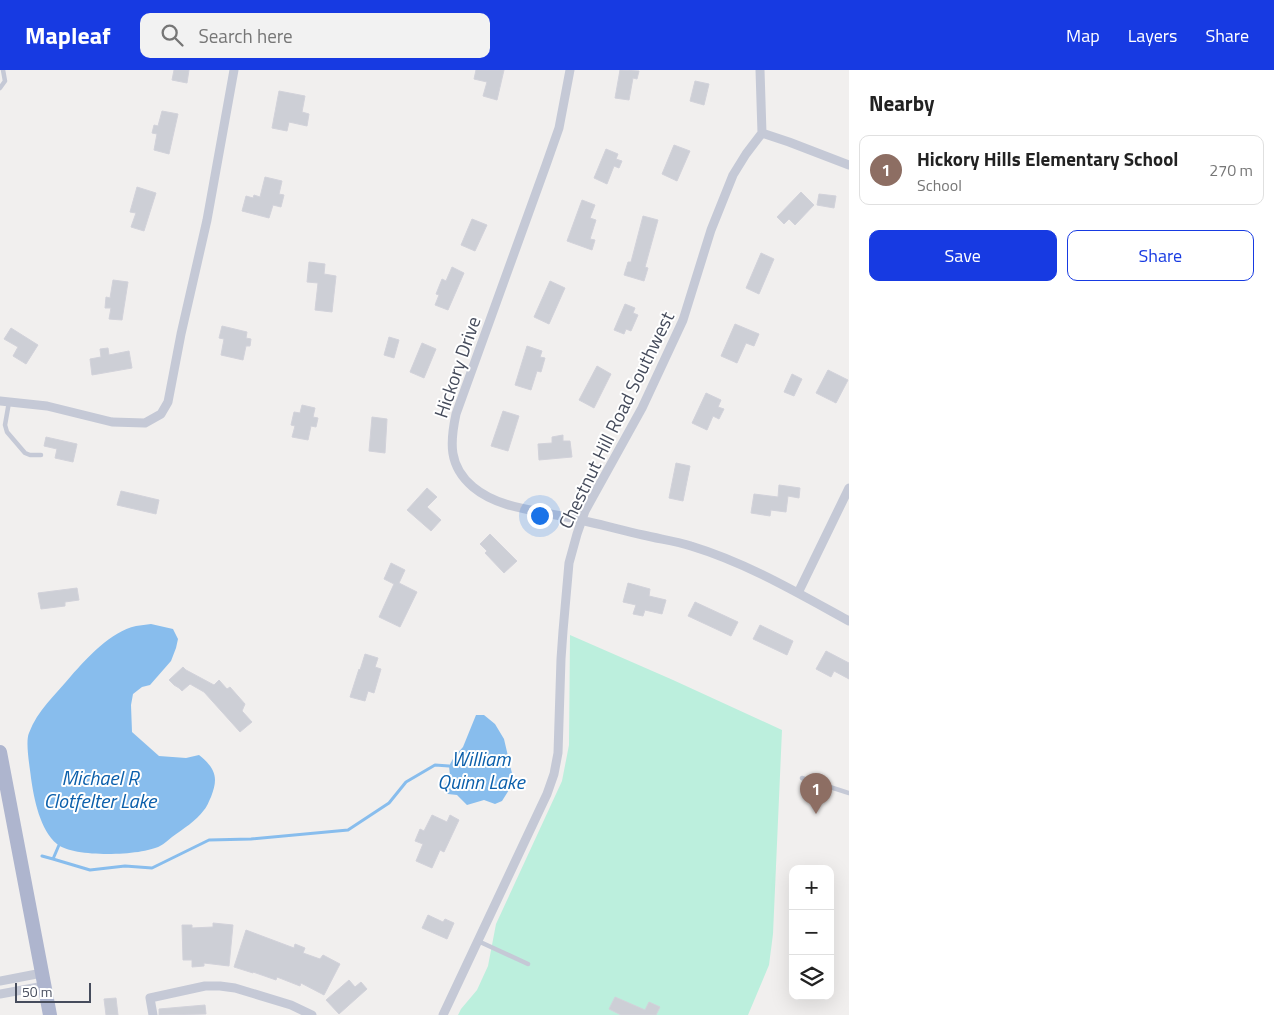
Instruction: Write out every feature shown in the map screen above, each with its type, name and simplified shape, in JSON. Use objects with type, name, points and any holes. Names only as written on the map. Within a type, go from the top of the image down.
[{"type":"main road","points":[[0,752],[50,1015]]},
{"type":"street","points":[[4,401],[47,406],[112,422],[145,424],[161,414],[168,402],[181,334],[207,220],[234,70]]},
{"type":"street","name":"Hickory Drive","points":[[570,70],[559,128],[456,414],[452,431],[451,447],[453,460],[471,485],[498,502],[690,546],[746,567],[849,621]]},
{"type":"street","points":[[760,70],[762,133],[849,165]]},
{"type":"street","name":"Chestnut Hill Road Southwest","points":[[443,1015],[547,794],[554,774],[558,753],[561,659],[569,563],[581,520],[642,408],[683,320],[711,230],[733,175],[762,133]]},
{"type":"street","points":[[798,593],[849,488]]},
{"type":"street","points":[[0,981],[43,979]]},
{"type":"street","points":[[0,994],[43,979]]},
{"type":"street","points":[[153,1015],[150,998],[205,986],[235,988],[291,1004],[312,1015]]},
{"type":"lane","points":[[0,88],[5,81],[3,70]]},
{"type":"lane","points":[[4,401],[6,432],[25,453],[40,455]]},
{"type":"lane","points":[[802,778],[849,793]]},
{"type":"lane","points":[[478,941],[528,964]]},
{"type":"green space","points":[[570,635],[782,730],[773,934],[769,965],[748,1015],[458,1015],[477,990],[488,966],[496,924],[562,781],[569,745]]},
{"type":"water","name":"Michael R Clotfelter Lake","points":[[151,624],[173,629],[178,639],[171,661],[150,685],[142,687],[133,694],[131,705],[132,732],[159,756],[186,758],[199,755],[209,764],[214,773],[215,784],[211,797],[201,814],[160,846],[138,852],[108,854],[78,852],[66,849],[51,838],[39,814],[34,795],[27,742],[32,725],[47,703],[108,639],[126,629]]},
{"type":"water","name":"William Quinn Lake","points":[[476,715],[484,715],[495,724],[504,739],[514,782],[502,801],[495,804],[484,800],[467,805],[457,795],[448,794],[443,788],[450,776],[449,766],[463,747]]},
{"type":"building","points":[[174,70],[189,70],[187,83],[172,80]]},
{"type":"building","points":[[476,70],[504,70],[497,100],[483,96],[487,82],[474,79]]},
{"type":"building","points":[[620,70],[639,71],[637,79],[633,78],[629,100],[615,98]]},
{"type":"building","points":[[695,81],[709,84],[704,105],[690,101]]},
{"type":"building","points":[[279,91],[305,96],[302,112],[309,114],[307,126],[289,122],[287,131],[272,128]]},
{"type":"building","points":[[162,111],[178,114],[169,154],[154,150],[157,134],[152,133],[154,125],[158,126]]},
{"type":"building","points":[[674,145],[690,151],[677,181],[662,174]]},
{"type":"building","points":[[606,149],[618,154],[616,159],[622,161],[619,168],[614,166],[607,184],[594,178]]},
{"type":"building","points":[[265,177],[282,181],[279,194],[284,195],[281,207],[273,205],[269,218],[242,211],[246,196],[253,198],[254,195],[260,197]]},
{"type":"building","points":[[137,187],[156,193],[144,231],[131,227],[136,213],[130,212]]},
{"type":"building","points":[[801,192],[814,205],[795,225],[789,219],[784,224],[777,217]]},
{"type":"building","points":[[819,194],[836,196],[834,208],[817,205]]},
{"type":"building","points":[[582,200],[595,205],[590,218],[596,220],[590,239],[595,240],[592,250],[567,241]]},
{"type":"building","points":[[643,216],[658,220],[645,267],[648,268],[644,281],[624,275],[628,262],[631,262]]},
{"type":"building","points":[[472,219],[487,225],[475,251],[461,245]]},
{"type":"building","points":[[761,253],[774,259],[759,294],[746,288]]},
{"type":"building","points":[[309,262],[325,264],[324,274],[336,276],[332,312],[315,310],[318,283],[307,282]]},
{"type":"building","points":[[452,267],[464,273],[448,310],[435,305],[439,295],[436,294],[442,279],[446,281]]},
{"type":"building","points":[[113,280],[128,282],[122,320],[109,319],[111,308],[105,308],[106,297],[110,298]]},
{"type":"building","points":[[550,281],[565,288],[549,324],[534,317]]},
{"type":"building","points":[[625,304],[635,308],[633,313],[638,315],[631,331],[626,329],[624,334],[614,330]]},
{"type":"building","points":[[735,324],[759,334],[754,346],[746,343],[737,363],[721,356]]},
{"type":"building","points":[[222,326],[247,332],[246,338],[251,339],[250,346],[246,346],[243,360],[221,355],[224,339],[219,338]]},
{"type":"building","points":[[11,328],[38,345],[26,364],[13,356],[18,347],[4,339]]},
{"type":"building","points":[[389,337],[399,340],[394,358],[384,355]]},
{"type":"building","points":[[422,343],[436,349],[424,378],[410,372]]},
{"type":"building","points":[[527,346],[542,351],[540,357],[545,358],[541,372],[537,371],[531,390],[515,385]]},
{"type":"building","points":[[108,348],[109,355],[129,351],[132,368],[92,375],[90,359],[101,357],[100,349]]},
{"type":"building","points":[[597,366],[611,374],[594,408],[579,400]]},
{"type":"building","points":[[828,370],[848,380],[836,403],[816,393]]},
{"type":"building","points":[[792,374],[802,379],[794,396],[784,392]]},
{"type":"building","points":[[706,393],[721,400],[718,407],[724,409],[719,419],[713,416],[707,430],[692,423]]},
{"type":"building","points":[[302,405],[315,408],[313,417],[318,418],[316,427],[311,426],[308,440],[292,437],[295,426],[291,425],[294,412],[300,413]]},
{"type":"building","points":[[503,411],[519,416],[508,451],[491,446]]},
{"type":"building","points":[[372,417],[387,419],[385,453],[369,451]]},
{"type":"building","points":[[563,435],[563,441],[570,441],[572,457],[539,460],[538,444],[552,443],[552,437]]},
{"type":"building","points":[[46,437],[77,444],[73,462],[55,458],[57,449],[44,446]]},
{"type":"building","points":[[676,463],[690,466],[683,501],[669,498]]},
{"type":"building","points":[[779,485],[800,488],[799,498],[788,496],[786,512],[771,510],[770,516],[751,513],[754,494],[778,497]]},
{"type":"building","points":[[427,488],[437,497],[427,507],[441,520],[431,531],[407,510]]},
{"type":"building","points":[[121,491],[159,500],[156,514],[117,505]]},
{"type":"building","points":[[490,534],[517,561],[504,573],[485,553],[487,551],[480,544]]},
{"type":"building","points":[[391,563],[405,570],[399,583],[417,592],[400,627],[379,617],[394,584],[384,579]]},
{"type":"building","points":[[628,583],[650,589],[649,596],[666,600],[662,614],[645,610],[643,616],[633,614],[636,605],[623,602]]},
{"type":"building","points":[[77,588],[79,600],[65,602],[65,606],[41,609],[38,593]]},
{"type":"building","points":[[695,602],[738,622],[731,636],[688,616]]},
{"type":"building","points":[[760,625],[793,641],[787,655],[753,639]]},
{"type":"building","points":[[826,651],[849,663],[849,679],[834,671],[831,677],[816,669]]},
{"type":"building","points":[[365,654],[378,658],[375,667],[381,669],[374,693],[368,691],[365,701],[350,697]]},
{"type":"building","points":[[183,667],[214,685],[219,680],[227,689],[230,687],[245,704],[242,711],[252,722],[240,732],[204,692],[190,684],[182,691],[174,685],[169,680]]},
{"type":"building","points":[[432,815],[447,822],[450,815],[459,820],[444,852],[440,850],[432,868],[416,861],[423,844],[415,841],[420,829],[424,831]]},
{"type":"building","points":[[428,915],[443,922],[445,919],[454,923],[447,939],[422,928]]},
{"type":"building","points":[[213,923],[233,925],[229,966],[204,963],[204,966],[192,967],[192,960],[183,960],[182,925],[192,925],[192,928],[213,927]]},
{"type":"building","points":[[246,930],[294,948],[295,944],[305,948],[303,953],[320,959],[323,955],[340,964],[324,995],[301,983],[300,986],[277,977],[276,980],[234,967]]},
{"type":"building","points":[[349,980],[355,987],[361,982],[367,989],[339,1014],[326,1000]]},
{"type":"building","points":[[615,997],[645,1010],[649,1002],[660,1007],[656,1015],[621,1015],[609,1009]]},
{"type":"building","points":[[116,998],[118,1015],[106,1015],[104,999]]},
{"type":"building","points":[[205,1005],[206,1014],[159,1015],[159,1009]]},
{"type":"waterway","points":[[53,859],[90,870],[125,866],[152,868],[209,840],[251,839],[348,830],[389,803],[406,782],[435,765],[449,766]]},
{"type":"waterway","points":[[42,856],[53,859],[59,845]]},
{"type":"place","name":"Hickory Hills Elementary School","points":[[816,814]]}]
